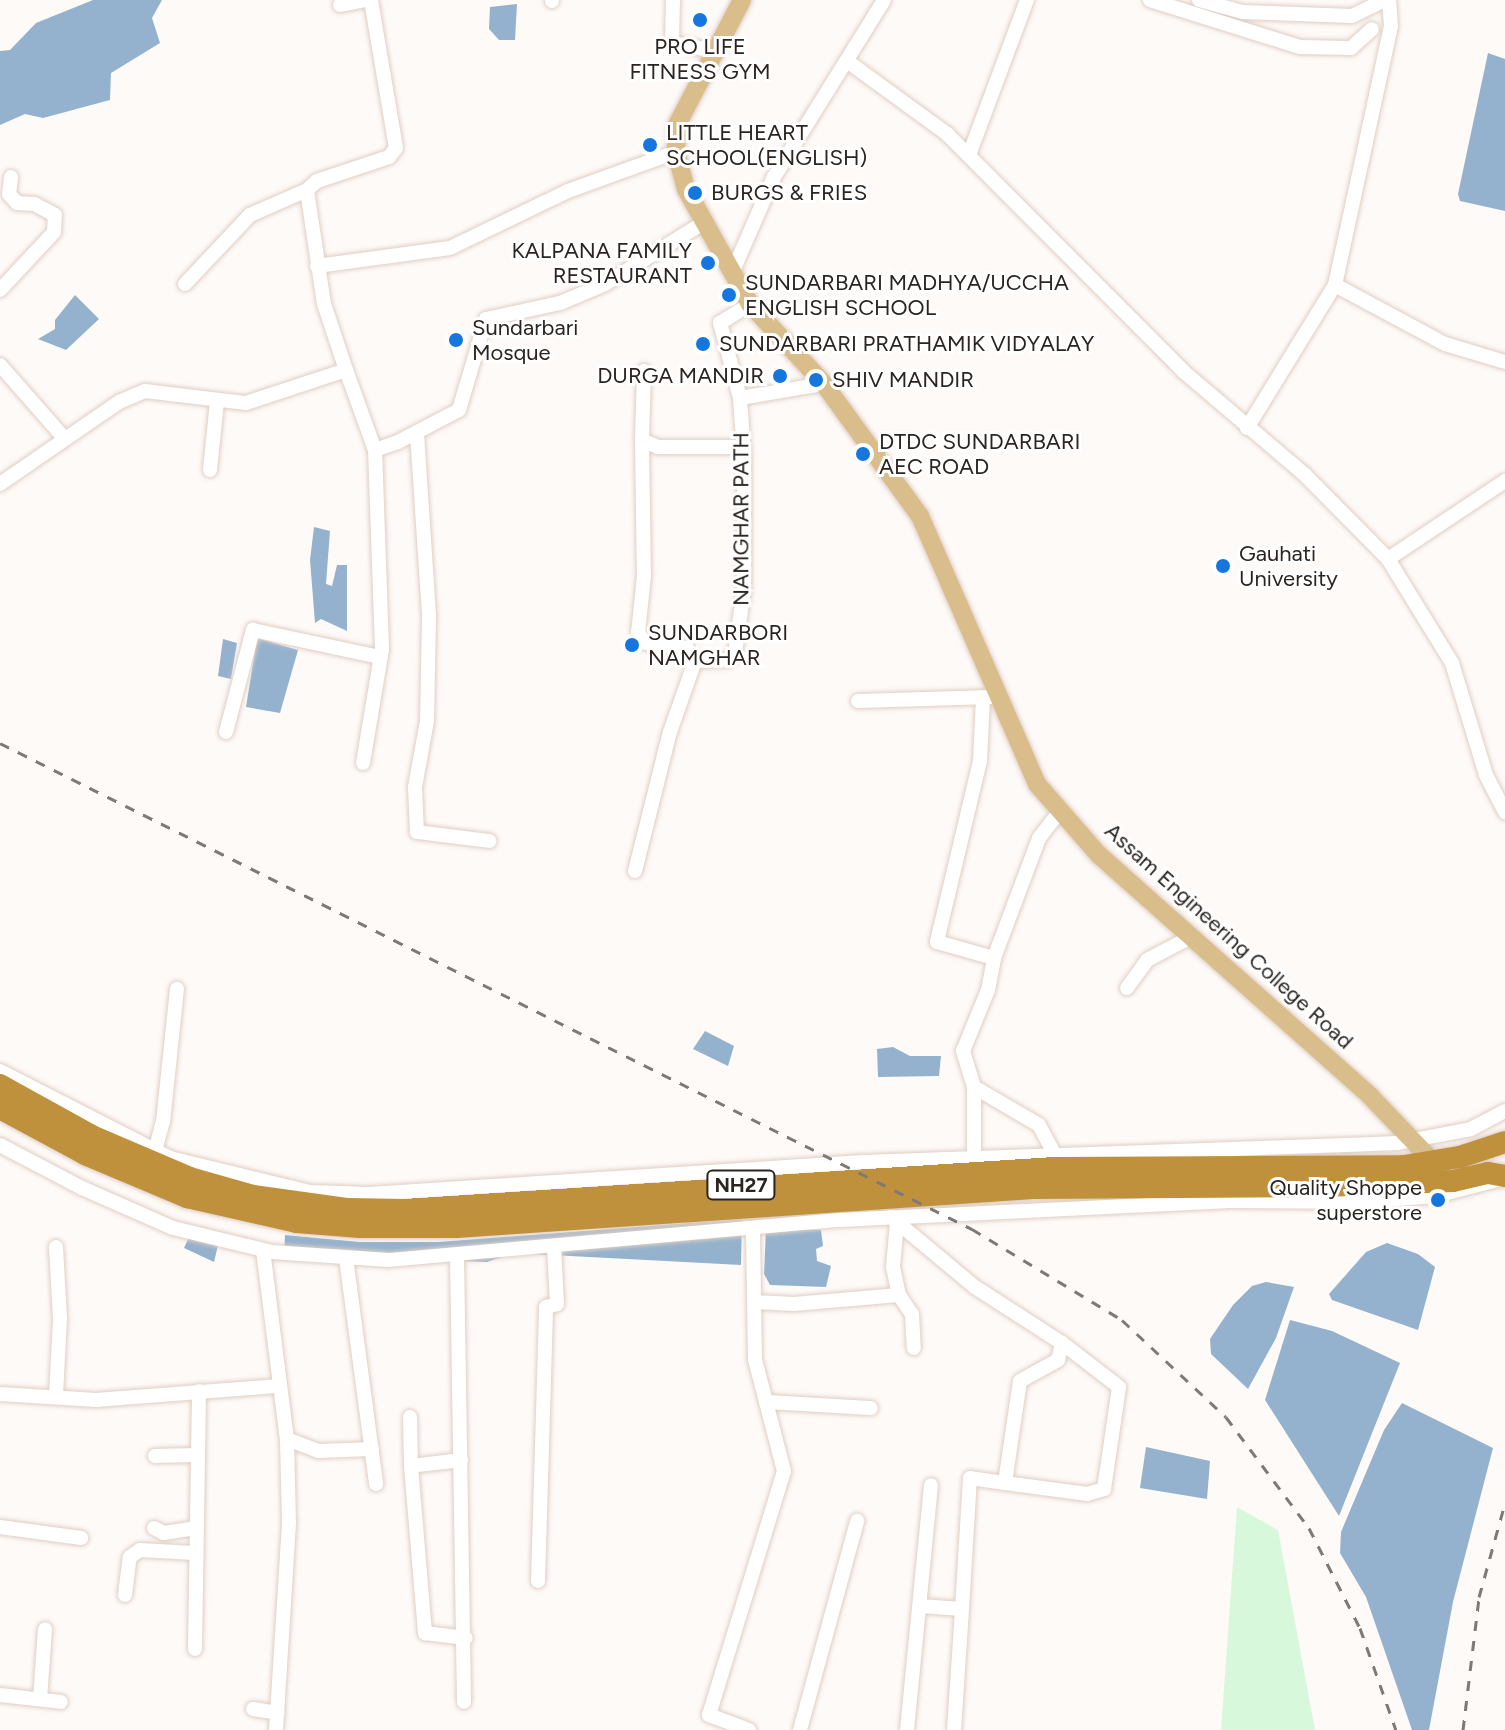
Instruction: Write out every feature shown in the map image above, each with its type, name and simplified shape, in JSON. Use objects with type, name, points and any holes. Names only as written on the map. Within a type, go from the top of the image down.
[{"type":"highway","name":"NH27","points":[[0,1085],[92,1136],[190,1178],[253,1196],[348,1209],[405,1210],[1054,1168],[1433,1162],[1505,1142]]},
{"type":"highway","name":"NH27","points":[[0,1108],[115,1168],[187,1197],[286,1220],[360,1227],[456,1227],[1033,1188],[1453,1181],[1501,1172]]},
{"type":"main road","points":[[676,152],[677,125],[742,0]]},
{"type":"main road","name":"Assam Engineering College Road","points":[[676,152],[703,223],[750,304],[824,384],[920,516],[990,697],[1037,784],[1099,855],[1193,936],[1453,1181]]},
{"type":"street","points":[[185,284],[250,215],[307,190],[317,181],[384,159],[396,148],[368,0],[340,5]]},
{"type":"street","points":[[673,0],[672,43],[715,51]]},
{"type":"street","points":[[732,273],[774,177],[884,0]]},
{"type":"street","points":[[969,155],[1027,0]]},
{"type":"street","points":[[1150,0],[1300,47],[1351,48],[1372,29],[1391,27]]},
{"type":"street","points":[[1199,0],[1243,12],[1352,16],[1387,0],[1391,27],[1335,285],[1247,428]]},
{"type":"street","points":[[1340,0],[1352,16],[1372,29]]},
{"type":"street","points":[[847,61],[969,155],[1247,428],[1304,474],[1388,559],[1452,663],[1486,775],[1505,812]]},
{"type":"street","points":[[317,266],[450,248],[568,191],[676,152]]},
{"type":"street","points":[[0,290],[54,232],[55,215],[34,204],[17,203],[9,194],[11,177]]},
{"type":"street","points":[[307,190],[317,266],[346,370],[375,450],[380,657],[363,763]]},
{"type":"street","points":[[375,450],[417,434],[459,410],[486,319],[560,303],[605,284],[703,223]]},
{"type":"street","points":[[1335,285],[1445,344],[1505,362]]},
{"type":"street","name":"NAMGHAR PATH","points":[[695,661],[729,660],[735,653],[744,589],[743,447],[740,398],[720,323],[750,304]]},
{"type":"street","points":[[0,365],[65,439]]},
{"type":"street","points":[[0,484],[65,439],[145,391],[246,403],[346,370]]},
{"type":"street","points":[[635,871],[670,732],[695,661],[687,648],[646,643],[638,633],[644,576],[644,371]]},
{"type":"street","points":[[740,398],[824,384]]},
{"type":"street","points":[[210,470],[217,401]]},
{"type":"street","points":[[417,434],[429,617],[427,721],[415,787],[417,832],[489,841]]},
{"type":"street","points":[[642,440],[658,447],[743,447]]},
{"type":"street","points":[[1388,559],[1505,481]]},
{"type":"street","points":[[226,732],[253,630],[380,657]]},
{"type":"street","points":[[858,701],[990,697],[980,761],[937,942],[994,958]]},
{"type":"street","points":[[974,1157],[974,1087],[963,1051],[988,990],[994,958],[1039,838],[1060,811]]},
{"type":"street","points":[[1127,988],[1147,960],[1193,936]]},
{"type":"street","points":[[155,1151],[177,989]]},
{"type":"street","points":[[0,1071],[155,1151],[241,1178],[310,1192],[369,1194],[974,1157],[1412,1141],[1471,1129],[1505,1111]]},
{"type":"street","points":[[974,1087],[997,1096],[1039,1125],[1054,1153]]},
{"type":"street","points":[[0,1145],[129,1211],[263,1250],[346,1258],[457,1256],[753,1228],[1226,1201],[1359,1202],[1436,1196],[1501,1172]]},
{"type":"street","points":[[894,1220],[892,1233],[899,1295],[912,1314],[914,1348]]},
{"type":"street","points":[[894,1220],[975,1287],[1062,1343],[1119,1387],[1104,1489],[1087,1494],[970,1478],[954,1730]]},
{"type":"street","points":[[749,1730],[709,1715],[784,1471],[755,1360],[753,1228]]},
{"type":"street","points":[[538,1581],[546,1307],[557,1304],[554,1246]]},
{"type":"street","points":[[56,1247],[60,1319],[56,1396]]},
{"type":"street","points":[[263,1250],[287,1439],[289,1522],[276,1730]]},
{"type":"street","points":[[457,1256],[466,1638],[464,1702]]},
{"type":"street","points":[[346,1258],[376,1484]]},
{"type":"street","points":[[755,1302],[794,1304],[899,1295]]},
{"type":"street","points":[[1005,1483],[1020,1381],[1058,1360],[1062,1343]]},
{"type":"street","points":[[0,1394],[96,1400],[279,1386]]},
{"type":"street","points":[[195,1649],[194,1528],[199,1391]]},
{"type":"street","points":[[766,1402],[871,1408]]},
{"type":"street","points":[[410,1417],[425,1633],[466,1638]]},
{"type":"street","points":[[287,1439],[318,1451],[372,1449]]},
{"type":"street","points":[[155,1456],[196,1455]]},
{"type":"street","points":[[411,1466],[461,1460]]},
{"type":"street","points":[[909,1730],[931,1485]]},
{"type":"street","points":[[800,1730],[857,1521]]},
{"type":"street","points":[[0,1527],[81,1538]]},
{"type":"street","points":[[154,1528],[164,1533],[194,1528]]},
{"type":"street","points":[[125,1595],[130,1557],[140,1550],[194,1553]]},
{"type":"street","points":[[920,1606],[962,1609]]},
{"type":"street","points":[[40,1699],[45,1629]]},
{"type":"street","points":[[0,1695],[61,1702]]},
{"type":"street","points":[[253,1709],[278,1713]]},
{"type":"green space","points":[[1237,1507],[1278,1530],[1315,1730],[1221,1730]]},
{"type":"water","points":[[93,0],[162,0],[152,18],[160,43],[111,73],[110,100],[43,118],[25,114],[0,125],[0,51],[10,50],[36,23]]},
{"type":"water","points":[[517,4],[515,40],[499,40],[489,29],[490,7]]},
{"type":"water","points":[[1488,53],[1505,59],[1505,211],[1460,201],[1458,194]]},
{"type":"water","points":[[75,295],[99,319],[66,350],[38,339],[55,329],[55,320]]},
{"type":"water","points":[[314,527],[330,531],[326,584],[332,586],[337,565],[347,565],[347,631],[321,619],[315,623],[310,560]]},
{"type":"water","points":[[257,638],[298,650],[280,713],[246,707]]},
{"type":"water","points":[[223,639],[237,643],[231,679],[218,676]]},
{"type":"water","points":[[705,1031],[734,1046],[728,1066],[693,1049]]},
{"type":"water","points":[[893,1047],[910,1056],[941,1056],[939,1076],[878,1077],[877,1049]]},
{"type":"water","points":[[742,1219],[741,1265],[514,1253],[487,1262],[284,1255],[285,1235],[360,1242],[438,1242]]},
{"type":"water","points":[[766,1228],[821,1230],[823,1246],[816,1249],[817,1261],[831,1266],[826,1287],[770,1285],[764,1274]]},
{"type":"water","points":[[189,1237],[219,1241],[214,1262],[184,1248]]},
{"type":"water","points":[[1387,1243],[1418,1254],[1435,1267],[1418,1330],[1332,1300],[1329,1294],[1366,1252]]},
{"type":"water","points":[[1266,1282],[1294,1287],[1276,1338],[1248,1389],[1211,1354],[1210,1339],[1233,1305],[1252,1286]]},
{"type":"water","points":[[1290,1320],[1332,1331],[1400,1363],[1339,1516],[1265,1400]]},
{"type":"water","points":[[1402,1403],[1493,1448],[1453,1602],[1429,1730],[1412,1730],[1366,1597],[1340,1553],[1341,1532],[1384,1430]]},
{"type":"water","points":[[1146,1447],[1210,1461],[1207,1499],[1140,1488]]},
{"type":"railway","points":[[0,743],[972,1229],[1122,1320],[1226,1417],[1309,1528],[1360,1628],[1396,1730]]},
{"type":"railway","points":[[1463,1730],[1479,1597],[1505,1503]]},
{"type":"place","name":"PRO LIFE FITNESS GYM","points":[[700,20]]},
{"type":"place","name":"LITTLE HEART SCHOOL(ENGLISH)","points":[[650,145]]},
{"type":"place","name":"BURGS & FRIES","points":[[695,193]]},
{"type":"place","name":"KALPANA FAMILY RESTAURANT","points":[[708,263]]},
{"type":"place","name":"SUNDARBARI MADHYA/UCCHA ENGLISH SCHOOL","points":[[729,295]]},
{"type":"place","name":"Sundarbari Mosque","points":[[456,340]]},
{"type":"place","name":"SUNDARBARI PRATHAMIK VIDYALAY","points":[[703,344]]},
{"type":"place","name":"DURGA MANDIR","points":[[780,376]]},
{"type":"place","name":"SHIV MANDIR","points":[[816,380]]},
{"type":"place","name":"DTDC SUNDARBARI AEC ROAD","points":[[863,454]]},
{"type":"place","name":"Gauhati University","points":[[1223,566]]},
{"type":"place","name":"SUNDARBORI NAMGHAR","points":[[632,645]]},
{"type":"place","name":"Quality Shoppe superstore","points":[[1438,1200]]}]
